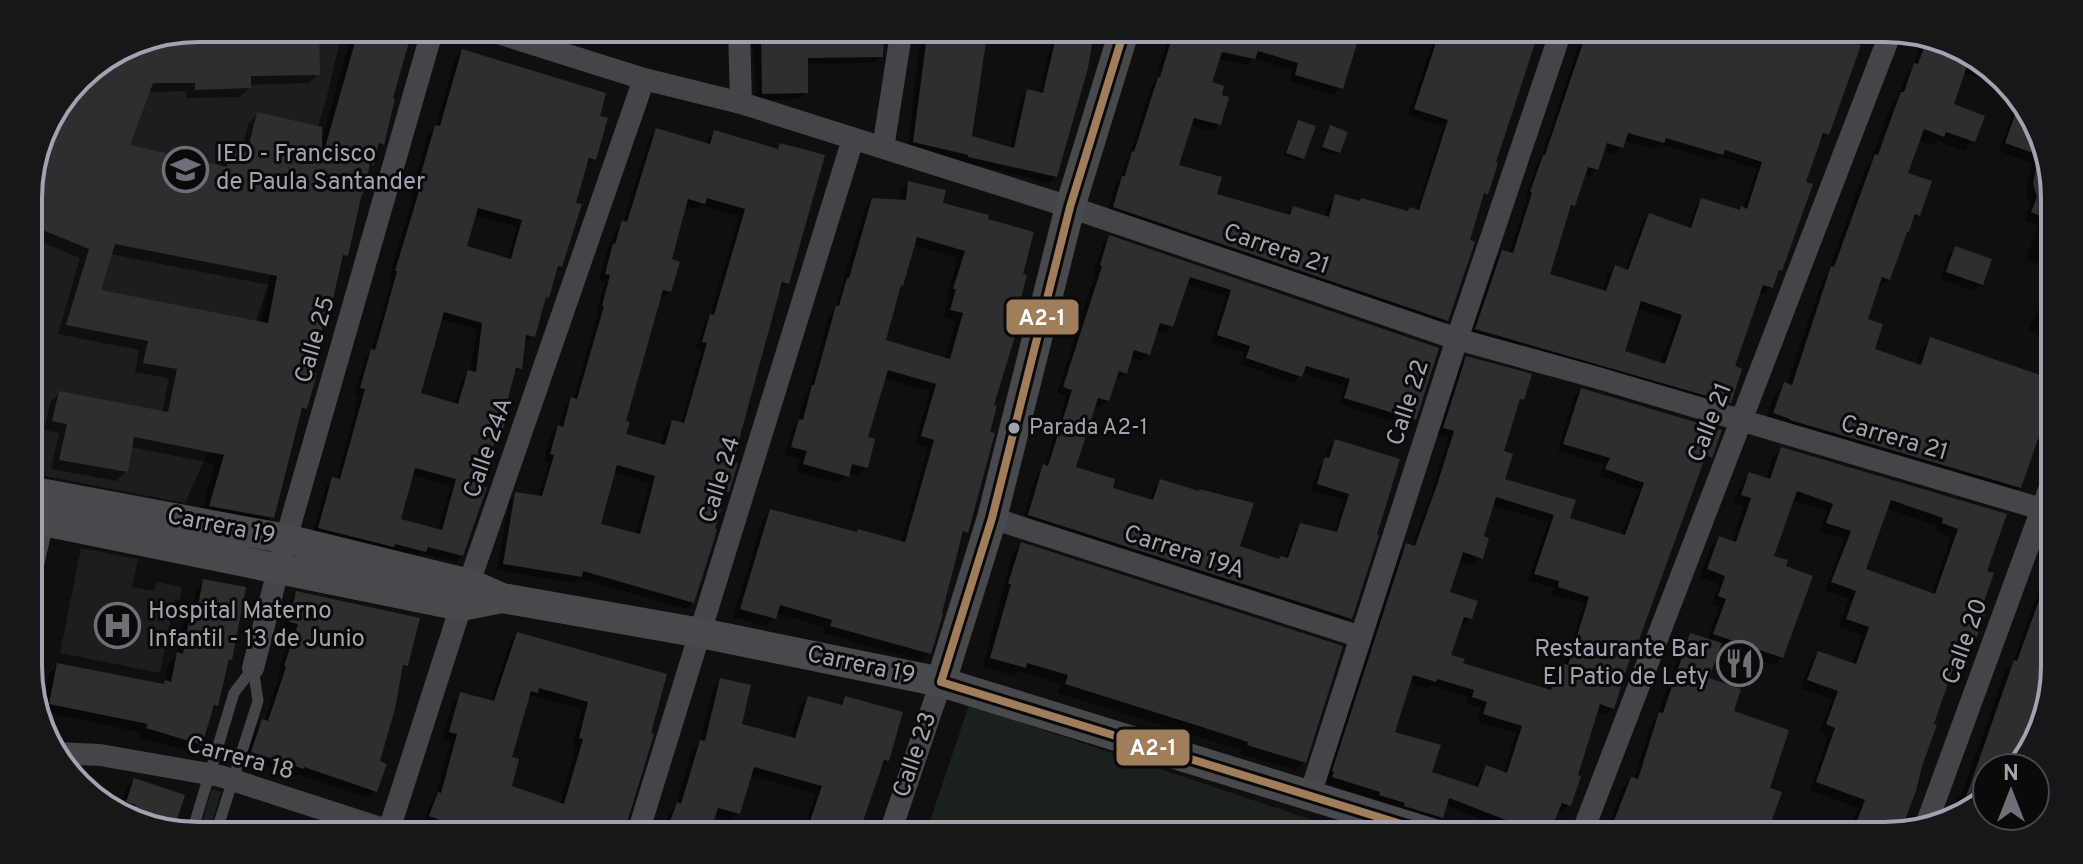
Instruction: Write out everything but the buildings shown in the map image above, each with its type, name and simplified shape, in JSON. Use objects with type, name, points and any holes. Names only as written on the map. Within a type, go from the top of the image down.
[{"type":"street","name":"Calle 25","points":[[253,668],[282,553],[429,42]]},
{"type":"street","name":"Carrera 21","points":[[559,42],[644,79],[741,103],[1070,207],[1457,339],[2041,509]]},
{"type":"street","points":[[739,42],[741,103]]},
{"type":"street","points":[[883,148],[900,42]]},
{"type":"street","name":"Calle 23","points":[[894,822],[992,518],[1070,207],[1121,42]]},
{"type":"street","name":"Calle 22","points":[[1310,795],[1457,339],[1557,42]]},
{"type":"street","name":"Calle 21","points":[[1586,822],[1887,42]]},
{"type":"street","name":"Calle 24A","points":[[398,822],[465,595],[644,79]]},
{"type":"street","name":"Calle 24","points":[[641,822],[853,139]]},
{"type":"street","name":"Carrera 19","points":[[42,494],[465,595],[502,598],[701,633],[941,682],[1396,822]]},
{"type":"street","name":"Carrera 19A","points":[[992,518],[1361,637]]},
{"type":"street","name":"Carrera 19","points":[[42,520],[282,553]]},
{"type":"street","name":"Calle 20","points":[[1930,815],[2041,529]]},
{"type":"street","name":"Carrera 18","points":[[68,754],[100,755],[221,777],[358,822]]},
{"type":"lane","name":"Calle 25","points":[[198,822],[258,701],[253,668]]},
{"type":"lane","name":"Calle 25","points":[[216,822],[234,693],[253,668]]},
{"type":"shaded area","points":[[188,42],[340,42],[326,100],[225,414],[185,503],[42,476],[42,188],[47,158],[58,129],[81,95],[103,74],[148,50]]},
{"type":"shaded area","name":"Hospital Materno Infantil - 13 de Junio","points":[[81,548],[138,559],[132,587],[154,591],[157,582],[182,587],[180,600],[175,599],[160,673],[60,653]]},
{"type":"shaded area","points":[[969,705],[1318,822],[930,822]]},
{"type":"shaded area","points":[[212,789],[221,792],[212,822],[202,822]]},
{"type":"transit line","name":"A2-1","points":[[1121,42],[1070,207],[992,518],[941,682],[1395,822]]},
{"type":"place","name":"IED - Francisco de Paula Santander","points":[[185,169]]},
{"type":"place","name":"Parada A2-1","points":[[1014,428]]},
{"type":"place","name":"Hospital Materno Infantil - 13 de Junio","points":[[117,626]]},
{"type":"place","name":"Restaurante Bar El Patio de Lety","points":[[1740,664]]}]
